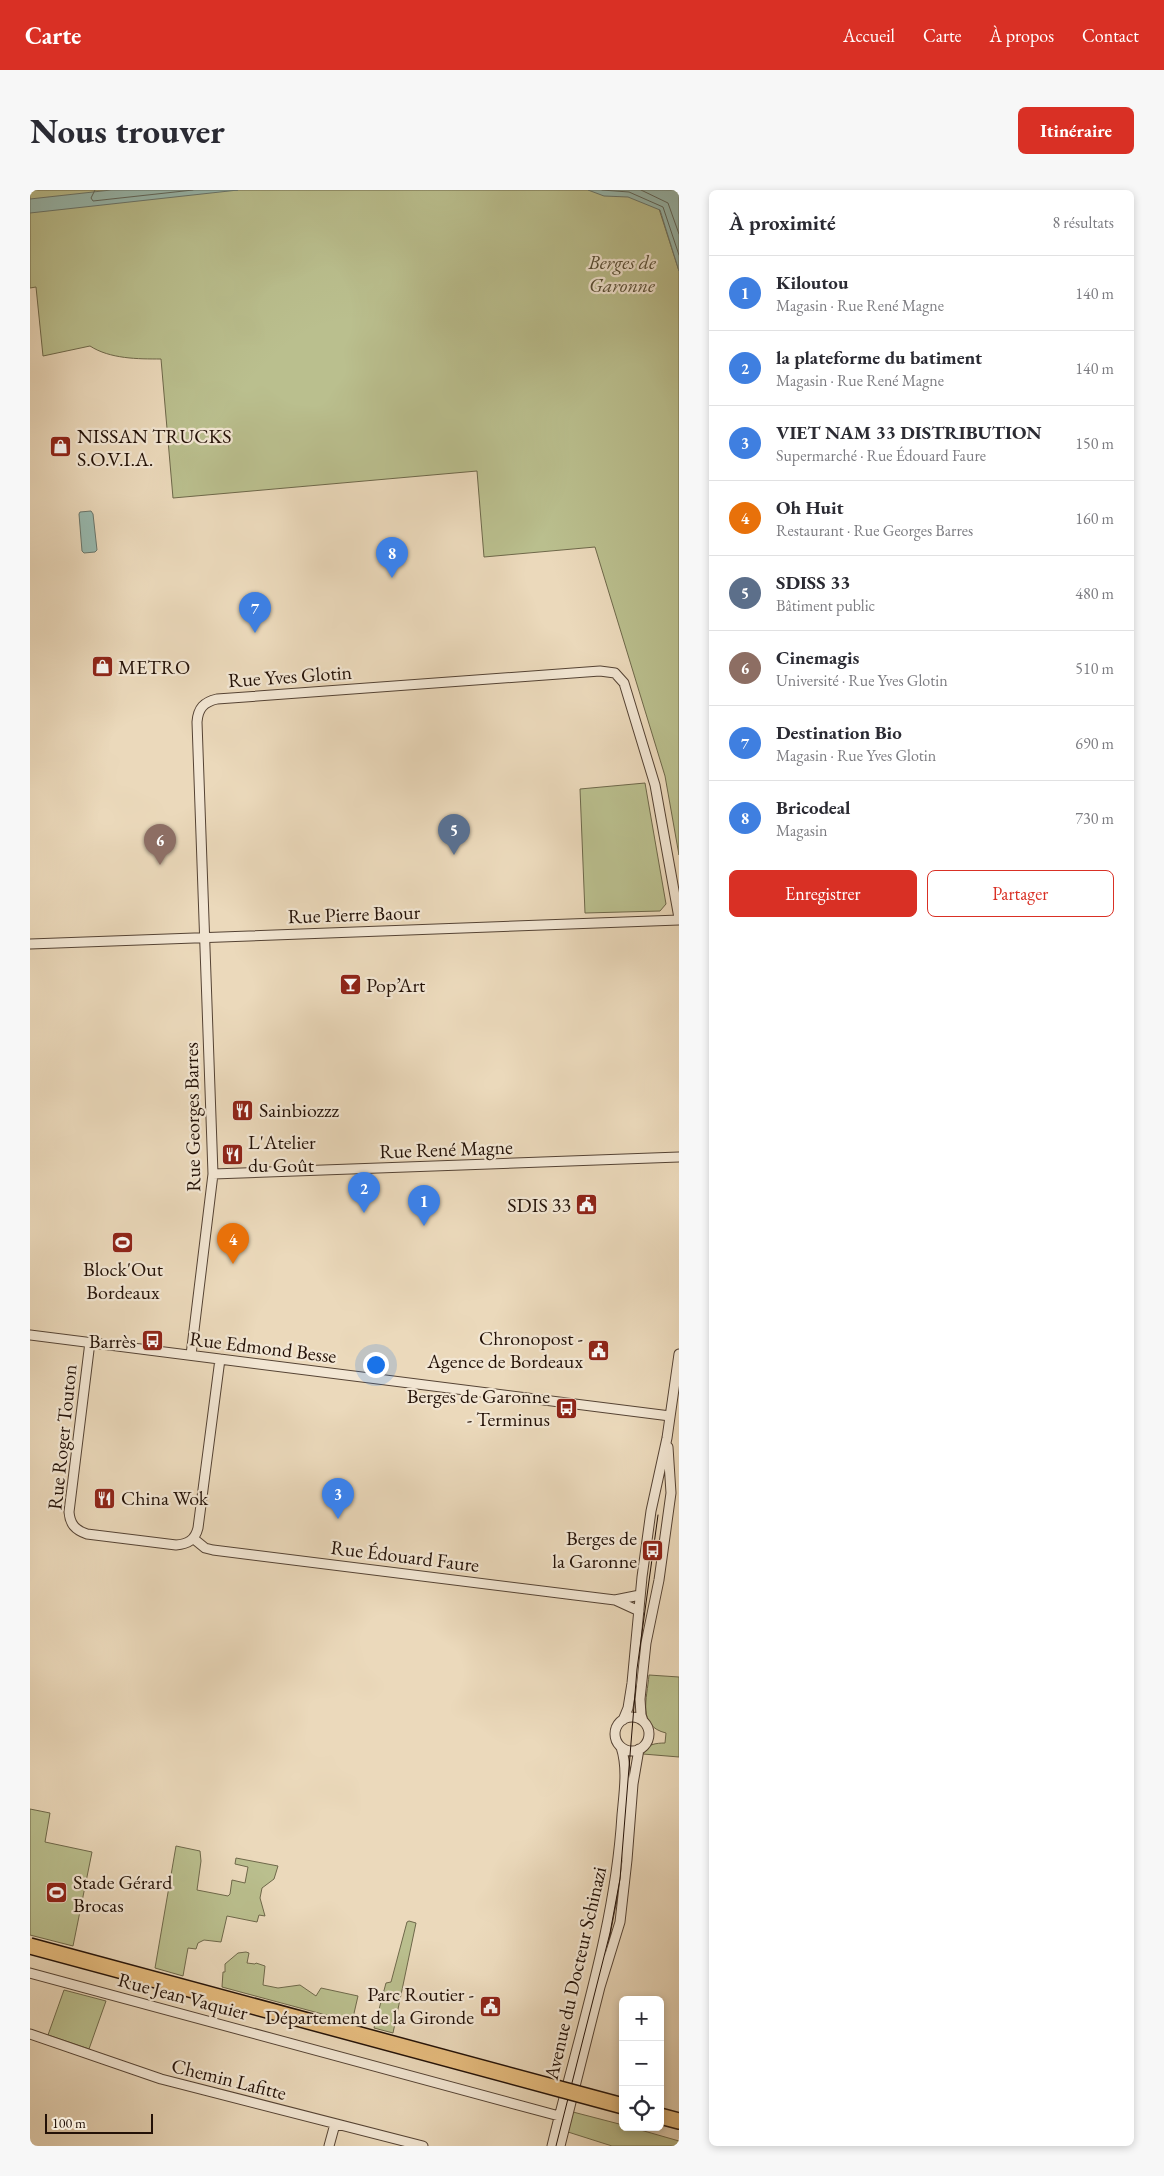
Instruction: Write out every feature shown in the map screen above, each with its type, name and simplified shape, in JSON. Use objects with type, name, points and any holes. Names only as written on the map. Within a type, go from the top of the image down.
[{"type":"highway","points":[[30,1946],[619,2105]]},
{"type":"highway","points":[[30,1957],[619,2116]]},
{"type":"highway","points":[[664,2117],[679,2121]]},
{"type":"highway","points":[[664,2128],[679,2132]]},
{"type":"street","name":"Rue Yves Glotin","points":[[205,938],[197,722],[199,710],[207,702],[227,698],[591,672],[615,673],[624,683],[655,785],[679,919]]},
{"type":"street","name":"Rue Pierre Baour","points":[[30,944],[679,919]]},
{"type":"street","name":"Rue Georges Barres","points":[[191,1355],[213,1174],[205,938]]},
{"type":"street","name":"Rue René Magne","points":[[213,1174],[679,1157]]},
{"type":"street","name":"Rue Edmond Besse","points":[[30,1335],[670,1416]]},
{"type":"street","name":"Rue Roger Touton","points":[[90,1342],[69,1512],[72,1524],[75,1529],[87,1534],[168,1544],[180,1545],[194,1539]]},
{"type":"street","points":[[623,1720],[630,1698],[640,1594],[651,1511],[667,1438],[679,1354]]},
{"type":"street","points":[[194,1539],[198,1528],[220,1358]]},
{"type":"street","points":[[643,1722],[640,1699],[645,1652],[649,1623],[659,1580],[670,1493],[667,1438]]},
{"type":"street","name":"Rue Édouard Faure","points":[[194,1539],[205,1548],[213,1550],[614,1600],[639,1611]]},
{"type":"street","name":"Rue Édouard Faure","points":[[614,1600],[640,1594]]},
{"type":"street","points":[[633,1717],[643,1722],[647,1726],[649,1736],[644,1746],[639,1750],[630,1751],[621,1747],[615,1733],[619,1723],[633,1717]]},
{"type":"street","name":"Avenue du Docteur Schinazi","points":[[552,2146],[613,1902],[619,1859],[624,1784],[624,1759],[621,1747]]},
{"type":"street","name":"Avenue du Docteur Schinazi","points":[[560,2146],[600,1988],[620,1922],[634,1776],[639,1750]]},
{"type":"street","name":"Rue Jean Vaquier","points":[[30,1972],[559,2116]]},
{"type":"street","name":"Chemin Lafitte","points":[[30,2034],[161,2079],[423,2146]]},
{"type":"street","points":[[329,2146],[335,2124]]},
{"type":"green space","name":"Berges de Garonne","points":[[30,190],[653,190],[679,271],[679,855],[665,776],[595,547],[484,557],[477,471],[173,498],[161,359],[115,356],[90,346],[43,356],[36,287],[30,288]]},
{"type":"green space","points":[[645,783],[666,904],[660,911],[585,913],[580,789]]},
{"type":"green space","points":[[649,1675],[679,1677],[679,1757],[643,1754],[649,1746],[665,1743],[666,1733],[657,1729],[647,1718],[646,1702]]},
{"type":"green space","name":"Stade Gérard Brocas","points":[[30,1809],[50,1813],[45,1842],[92,1852],[73,1946],[30,1935]]},
{"type":"green space","points":[[176,1846],[200,1851],[201,1861],[197,1890],[228,1896],[232,1880],[245,1883],[248,1867],[235,1864],[236,1858],[278,1866],[274,1879],[262,1888],[260,1898],[265,1916],[259,1915],[257,1922],[227,1916],[221,1942],[204,1940],[198,1943],[196,1949],[188,1948],[183,1976],[155,1968]]},
{"type":"green space","points":[[407,1922],[416,1923],[393,2033],[374,2028],[386,1983],[391,1982]]},
{"type":"green space","points":[[238,1953],[249,1953],[247,1963],[265,1966],[263,1985],[278,1988],[300,1985],[316,1996],[321,1988],[358,1996],[352,2022],[222,1987],[225,1964]]},
{"type":"green space","points":[[64,1990],[106,2001],[89,2049],[48,2035]]},
{"type":"green space","points":[[573,2112],[619,2124],[619,2131],[644,2131],[679,2141],[679,2146],[612,2146],[568,2132]]},
{"type":"water","points":[[111,190],[238,190],[30,213],[30,199]]},
{"type":"water","points":[[588,190],[679,190],[679,271],[660,210],[628,197],[604,196]]},
{"type":"water","points":[[91,511],[93,514],[97,550],[84,553],[82,551],[79,514],[80,512]]},
{"type":"tram line","points":[[556,2146],[610,1933],[620,1879],[637,1669],[658,1515]]},
{"type":"place","name":"NISSAN TRUCKS S.O.V.I.A.","points":[[61,447]]},
{"type":"place","name":"Bricodeal","points":[[392,578]]},
{"type":"place","name":"Destination Bio","points":[[255,633]]},
{"type":"place","name":"METRO","points":[[102,667]]},
{"type":"place","name":"SDISS 33","points":[[454,855]]},
{"type":"place","name":"Cinemagis","points":[[160,865]]},
{"type":"place","name":"Pop’Art","points":[[350,985]]},
{"type":"place","name":"Sainbiozzz","points":[[243,1110]]},
{"type":"place","name":"L'Atelier du Goût","points":[[232,1154]]},
{"type":"place","name":"SDIS 33","points":[[587,1205]]},
{"type":"place","name":"la plateforme du batiment","points":[[364,1213]]},
{"type":"place","name":"Kiloutou","points":[[424,1226]]},
{"type":"place","name":"Block'Out Bordeaux","points":[[123,1243]]},
{"type":"place","name":"Oh Huit","points":[[233,1264]]},
{"type":"place","name":"Barrès","points":[[152,1341]]},
{"type":"place","name":"Chronopost - Agence de Bordeaux","points":[[599,1350]]},
{"type":"place","name":"Berges de Garonne - Terminus","points":[[566,1408]]},
{"type":"place","name":"China Wok","points":[[105,1498]]},
{"type":"place","name":"VIET NAM 33 DISTRIBUTION","points":[[338,1519]]},
{"type":"place","name":"Berges de la Garonne","points":[[653,1550]]},
{"type":"place","name":"Stade Gérard Brocas","points":[[57,1893]]},
{"type":"place","name":"Parc Routier - Département de la Gironde","points":[[490,2006]]}]
